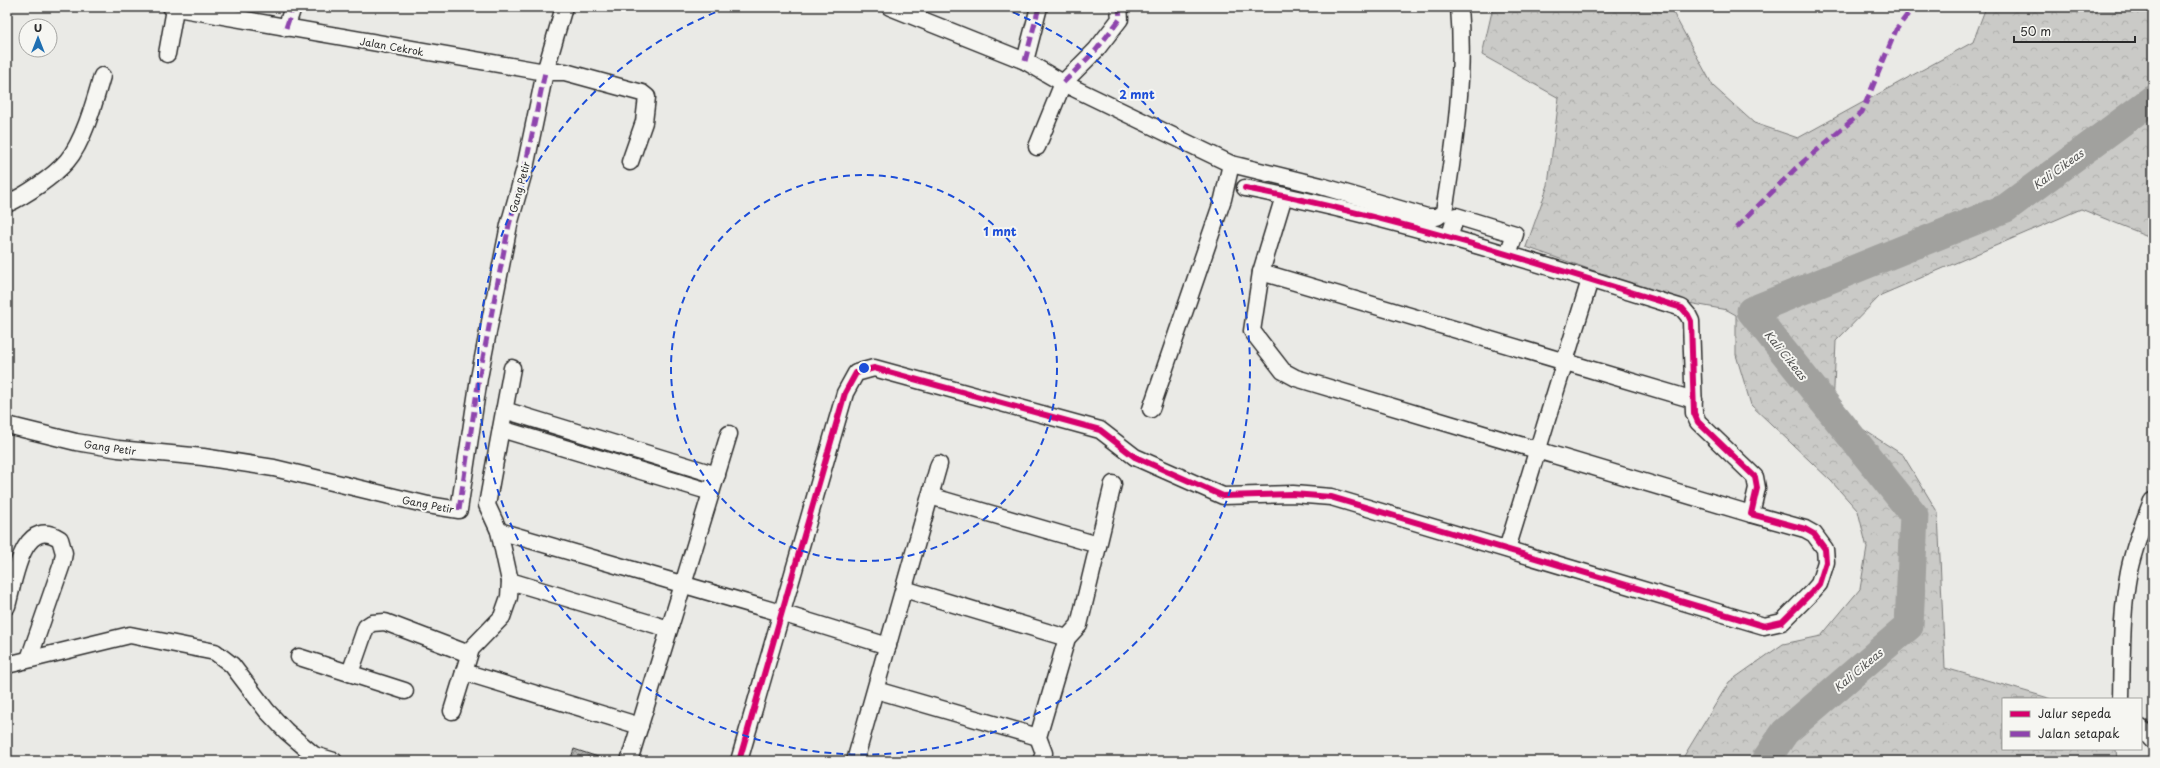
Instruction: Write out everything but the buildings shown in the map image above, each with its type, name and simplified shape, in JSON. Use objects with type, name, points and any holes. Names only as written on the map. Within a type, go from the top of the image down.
[{"type":"street","points":[[286,28],[293,7]]},
{"type":"street","points":[[545,72],[564,7]]},
{"type":"street","points":[[890,7],[1025,61],[1063,83],[1231,164],[1322,186],[1427,217],[1437,217],[1444,212],[1459,105],[1462,66],[1459,7]]},
{"type":"street","points":[[1025,61],[1039,7]]},
{"type":"street","points":[[1038,147],[1063,83],[1096,50],[1120,19],[1119,7]]},
{"type":"street","points":[[167,54],[173,8]]},
{"type":"street","name":"Jalan Cekrok","points":[[173,8],[545,72],[565,72],[642,93],[647,97],[644,122],[630,162]]},
{"type":"street","name":"Gang Petir","points":[[7,425],[76,442],[111,448],[203,457],[274,468],[428,505],[459,510],[479,378],[495,296],[509,225],[525,168],[545,72]]},
{"type":"street","points":[[7,204],[27,194],[67,161],[91,113],[102,76]]},
{"type":"street","points":[[1151,409],[1221,206],[1231,164]]},
{"type":"street","points":[[1246,188],[1284,196],[1508,254],[1682,308],[1688,314],[1691,321],[1694,413],[1698,422],[1755,477],[1757,488],[1751,514]]},
{"type":"street","points":[[739,761],[845,393],[856,373],[874,368],[1100,430],[1135,457],[1223,496],[1294,494],[1331,497],[1764,626],[1782,622],[1819,584],[1826,562],[1825,549],[1814,534],[1805,529],[1296,378],[1282,370],[1252,330],[1262,272],[1284,196]]},
{"type":"street","points":[[1449,238],[1456,216],[1515,234],[1508,254]]},
{"type":"street","points":[[1262,272],[1694,400]]},
{"type":"street","points":[[1507,549],[1590,280]]},
{"type":"street","points":[[452,712],[471,649],[502,617],[509,597],[510,581],[499,531],[487,505],[512,368]]},
{"type":"street","points":[[504,410],[717,475]]},
{"type":"street","points":[[501,429],[711,492]]},
{"type":"street","points":[[629,761],[729,434]]},
{"type":"street","points":[[604,460],[609,442]]},
{"type":"street","points":[[855,761],[939,464]]},
{"type":"street","points":[[1041,761],[1044,753],[1038,737],[1066,638],[1079,625],[1113,484]]},
{"type":"street","points":[[930,496],[1098,545]]},
{"type":"street","points":[[2121,698],[2124,609],[2129,571],[2139,534],[2152,501]]},
{"type":"street","points":[[499,531],[683,584],[888,646]]},
{"type":"street","points":[[7,606],[24,547],[32,537],[41,533],[52,534],[60,539],[64,553],[62,564],[28,660]]},
{"type":"street","points":[[510,581],[669,629]]},
{"type":"street","points":[[904,589],[1066,638]]},
{"type":"street","points":[[350,673],[366,627],[372,623],[385,622],[469,654]]},
{"type":"street","points":[[7,664],[130,635],[216,652],[232,665],[267,711],[286,732],[314,755],[334,761]]},
{"type":"street","points":[[299,657],[405,691]]},
{"type":"street","points":[[464,672],[640,726]]},
{"type":"street","points":[[876,690],[1038,737]]},
{"type":"street","points":[[2142,729],[2153,741]]},
{"type":"green space","points":[[1493,7],[1670,7],[1713,86],[1754,123],[1798,138],[1973,42],[1986,7],[2153,7],[2153,238],[2081,209],[1881,295],[1836,341],[1833,410],[1903,455],[1938,513],[1945,668],[2049,698],[2002,698],[2002,750],[2116,750],[2117,761],[1681,761],[1729,682],[1783,644],[1821,636],[1860,589],[1867,548],[1858,511],[1831,481],[1751,405],[1736,355],[1736,315],[1727,310],[1683,302],[1526,247],[1548,185],[1559,98],[1482,55]]},
{"type":"waterway","name":"Kali Cikeas","points":[[1765,761],[1785,732],[1909,626],[1914,515],[1751,311],[2006,208],[2153,99]]},
{"type":"marked path","points":[[286,28],[293,7]]},
{"type":"marked path","points":[[1025,61],[1039,7]]},
{"type":"marked path","points":[[1063,83],[1096,50],[1120,19],[1119,7]]},
{"type":"marked path","points":[[1736,228],[1795,169],[1862,112],[1896,30],[1913,7]]},
{"type":"marked path","points":[[459,510],[479,378],[495,296],[509,225],[525,168],[545,72]]},
{"type":"cycle path","points":[[739,761],[845,393],[856,373],[874,368],[1100,430],[1135,457],[1223,496],[1293,494],[1331,497],[1764,626],[1782,622],[1819,584],[1826,562],[1825,549],[1814,534],[1805,529],[1751,514],[1757,488],[1755,477],[1698,422],[1694,413],[1691,321],[1682,308],[1520,258],[1411,227],[1245,188]]}]
